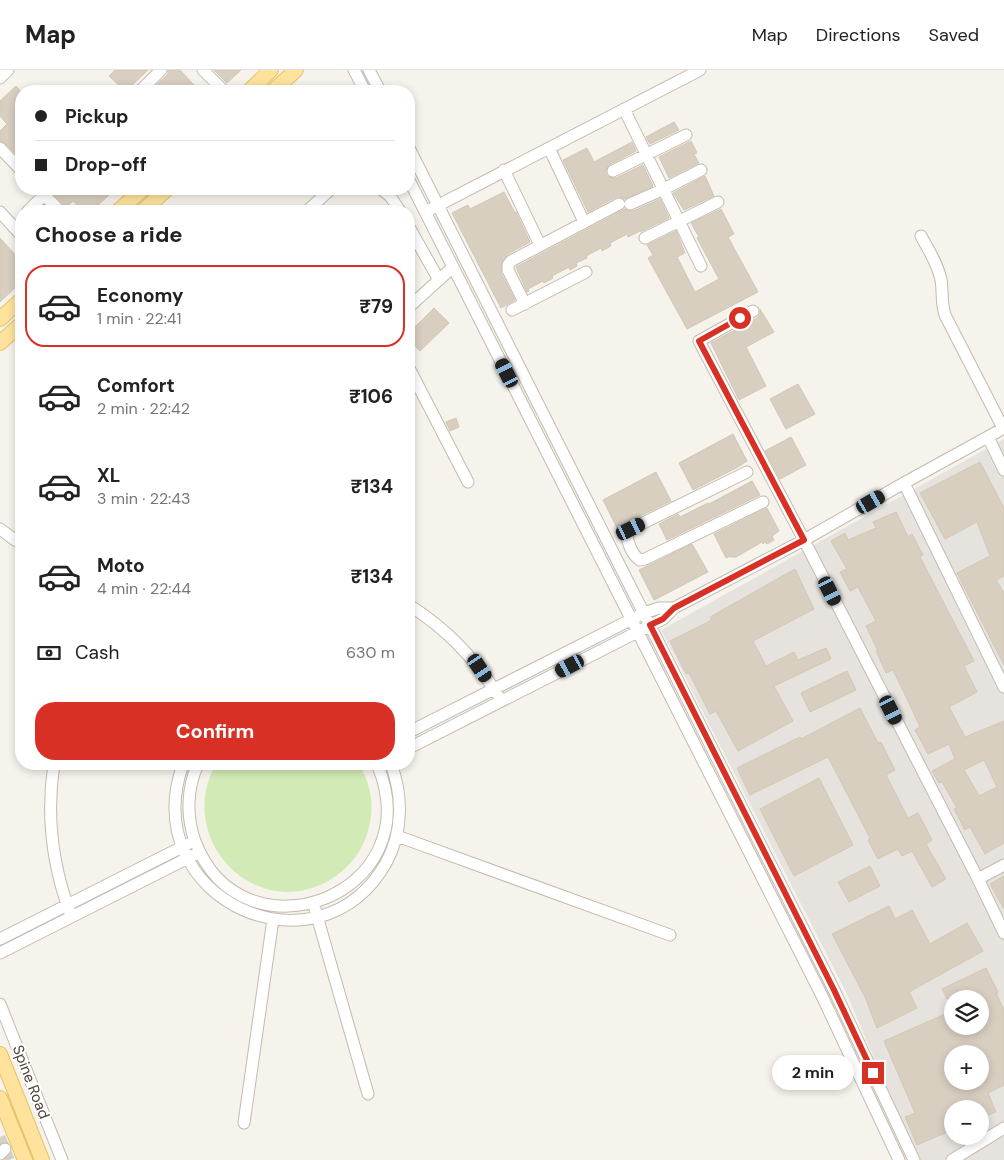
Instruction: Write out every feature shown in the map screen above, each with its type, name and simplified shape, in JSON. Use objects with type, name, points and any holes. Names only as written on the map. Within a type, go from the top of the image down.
[{"type":"main road","points":[[255,85],[271,70]]},
{"type":"main road","points":[[280,85],[296,70]]},
{"type":"main road","points":[[125,205],[136,195]]},
{"type":"main road","points":[[150,205],[160,195]]},
{"type":"main road","points":[[0,319],[15,305]]},
{"type":"main road","points":[[0,343],[15,329]]},
{"type":"main road","name":"Spine Road","points":[[0,1054],[42,1160]]},
{"type":"main road","points":[[0,1098],[25,1160]]},
{"type":"street","points":[[0,78],[8,70]]},
{"type":"street","points":[[146,85],[161,70]]},
{"type":"street","points":[[203,70],[218,85]]},
{"type":"street","points":[[354,70],[362,85]]},
{"type":"street","points":[[369,70],[377,85]]},
{"type":"street","points":[[425,212],[700,70]]},
{"type":"street","points":[[624,109],[702,266]]},
{"type":"street","points":[[614,171],[686,135]]},
{"type":"street","points":[[549,148],[584,222]]},
{"type":"street","points":[[2,155],[15,165]]},
{"type":"street","points":[[415,160],[834,990],[914,1160]]},
{"type":"street","points":[[504,170],[540,245]]},
{"type":"street","points":[[525,304],[508,270],[511,261],[584,222],[664,189],[701,170]]},
{"type":"street","points":[[415,192],[822,996],[899,1160]]},
{"type":"street","points":[[44,195],[54,205]]},
{"type":"street","points":[[314,205],[324,195]]},
{"type":"street","points":[[645,238],[718,202]]},
{"type":"street","points":[[0,212],[15,221]]},
{"type":"street","points":[[415,745],[663,619],[674,608],[804,540],[1003,428],[945,315],[938,271],[921,236]]},
{"type":"street","points":[[415,237],[439,280]]},
{"type":"street","points":[[415,302],[453,267]]},
{"type":"street","points":[[512,310],[586,272]]},
{"type":"street","points":[[754,311],[699,341],[804,540],[1004,933]]},
{"type":"street","points":[[415,380],[468,482]]},
{"type":"street","points":[[988,437],[1004,470]]},
{"type":"street","points":[[747,472],[631,529],[627,533],[627,538],[636,558],[640,560],[645,559],[763,502]]},
{"type":"street","points":[[904,483],[1004,687]]},
{"type":"street","points":[[0,528],[15,540]]},
{"type":"street","points":[[615,556],[631,548]]},
{"type":"street","points":[[415,729],[644,613],[659,608],[674,608]]},
{"type":"street","points":[[415,609],[446,632],[480,668],[502,702]]},
{"type":"street","points":[[53,770],[50,800],[50,833],[54,857],[70,911]]},
{"type":"street","points":[[182,770],[177,781],[175,798],[175,818],[181,847],[187,859],[209,888],[241,910],[273,919],[299,920],[337,909],[368,888],[381,871],[391,854],[397,836],[400,799],[394,770]]},
{"type":"street","points":[[196,770],[189,799],[189,816],[195,841],[200,852],[218,878],[232,889],[247,898],[280,906],[298,906],[331,897],[346,888],[370,864],[384,832],[387,815],[387,798],[384,781],[379,770]]},
{"type":"street","points":[[397,836],[670,935]]},
{"type":"street","points":[[0,953],[181,847],[195,841]]},
{"type":"street","points":[[0,939],[70,911],[200,852]]},
{"type":"street","points":[[978,879],[1004,865]]},
{"type":"street","points":[[313,903],[368,1094]]},
{"type":"street","points":[[244,1124],[273,919]]},
{"type":"street","name":"Spine Road","points":[[0,1004],[62,1160]]},
{"type":"street","points":[[952,1160],[1004,1128]]},
{"type":"shaded area","points":[[1004,439],[1004,1160],[917,1160],[846,992],[661,630]]},
{"type":"green space","points":[[214,770],[362,770],[370,791],[371,818],[360,850],[352,862],[336,876],[302,891],[275,891],[250,882],[229,866],[214,845],[206,820],[206,792]]},
{"type":"building","points":[[115,70],[148,70],[132,85],[119,85],[109,76]]},
{"type":"building","points":[[168,70],[180,70],[194,85],[156,85],[168,74]]},
{"type":"building","points":[[214,70],[241,70],[227,83]]},
{"type":"building","points":[[15,87],[15,153],[5,143],[0,141],[0,131],[7,124],[0,116],[0,101]]},
{"type":"building","points":[[674,122],[679,130],[650,144],[646,137]]},
{"type":"building","points":[[691,141],[697,153],[694,154],[699,163],[669,178],[659,157]]},
{"type":"building","points":[[632,142],[636,151],[609,165],[606,174],[609,177],[616,178],[643,165],[653,186],[624,199],[616,197],[588,212],[563,160],[587,148],[594,162]]},
{"type":"building","points":[[705,176],[714,196],[684,210],[673,193]]},
{"type":"building","points":[[504,192],[530,242],[508,254],[502,261],[501,273],[515,300],[501,308],[452,213],[468,205],[470,209]]},
{"type":"building","points":[[54,195],[109,195],[98,205],[77,205],[73,201],[68,205],[64,205]]},
{"type":"building","points":[[660,199],[669,218],[628,237],[627,234],[610,243],[611,246],[602,251],[601,248],[586,256],[587,258],[576,263],[577,266],[570,270],[569,267],[552,276],[553,278],[544,283],[543,281],[528,289],[529,291],[527,292],[516,267],[625,209],[633,211]]},
{"type":"building","points":[[721,209],[734,234],[728,237],[758,292],[687,329],[648,258],[653,255],[647,245],[676,231],[685,253],[677,257],[695,292],[719,279],[691,223]]},
{"type":"building","points":[[0,238],[15,254],[15,288],[0,302]]},
{"type":"building","points":[[434,308],[449,323],[420,351],[415,346],[415,327]]},
{"type":"building","points":[[760,309],[774,332],[746,347],[766,386],[739,400],[711,343],[757,318],[760,314]]},
{"type":"building","points":[[798,384],[815,414],[786,429],[770,399]]},
{"type":"building","points":[[456,418],[459,427],[450,431],[446,422]]},
{"type":"building","points":[[733,434],[747,461],[693,490],[679,463]]},
{"type":"building","points":[[791,437],[806,465],[780,479],[765,451]]},
{"type":"building","points":[[980,462],[1004,508],[1004,576],[996,580],[1004,593],[1004,665],[957,573],[990,556],[977,522],[945,539],[920,493]]},
{"type":"building","points":[[656,472],[671,501],[628,522],[619,532],[603,500]]},
{"type":"building","points":[[752,481],[760,495],[667,540],[659,524],[678,514],[680,517],[709,504]]},
{"type":"building","points":[[767,508],[779,531],[772,536],[774,540],[767,544],[762,542],[736,557],[726,558],[714,534]]},
{"type":"building","points":[[896,512],[908,537],[912,534],[923,555],[920,557],[974,661],[964,666],[977,692],[949,707],[965,737],[1004,721],[1004,843],[985,854],[970,827],[965,830],[954,809],[957,808],[942,782],[939,783],[932,771],[955,759],[949,744],[928,754],[915,730],[920,727],[893,670],[886,673],[866,626],[876,621],[858,587],[850,591],[840,572],[847,569],[831,541],[845,533],[848,540],[876,528],[873,522]],"holes":[[[984,760],[997,787],[979,796],[964,770]]]},
{"type":"building","points":[[692,544],[708,572],[654,600],[639,570]]},
{"type":"building","points":[[795,569],[814,609],[753,641],[766,666],[794,652],[798,660],[826,648],[831,659],[774,686],[793,721],[738,751],[716,711],[710,714],[689,673],[686,674],[670,641],[712,620],[710,617]]},
{"type":"building","points":[[847,671],[856,690],[810,712],[801,693]]},
{"type":"building","points":[[860,708],[878,743],[881,742],[895,770],[886,775],[908,818],[918,813],[932,840],[926,844],[946,879],[932,887],[912,851],[902,856],[898,849],[878,859],[868,840],[870,838],[828,757],[750,795],[737,768],[800,737],[801,739]]},
{"type":"building","points":[[819,778],[853,845],[794,876],[760,809]]},
{"type":"building","points":[[870,866],[880,886],[849,902],[838,882]]},
{"type":"building","points":[[1004,876],[1004,909],[990,884]]},
{"type":"building","points":[[889,906],[895,919],[912,910],[930,944],[967,923],[983,951],[909,992],[917,1008],[877,1028],[865,997],[832,934]]},
{"type":"building","points":[[986,968],[998,992],[996,993],[1004,1010],[1004,1085],[988,1093],[996,1112],[989,1115],[989,1100],[944,1100],[944,1133],[917,1145],[905,1117],[915,1113],[884,1041],[944,1015],[944,1035],[989,1035],[989,990],[944,990],[944,993],[942,989]]},
{"type":"tunnel","points":[[0,1137],[9,1160]]},
{"type":"route","points":[[740,318],[699,341],[804,540],[674,608],[663,619],[650,625],[834,990],[873,1073]]}]
